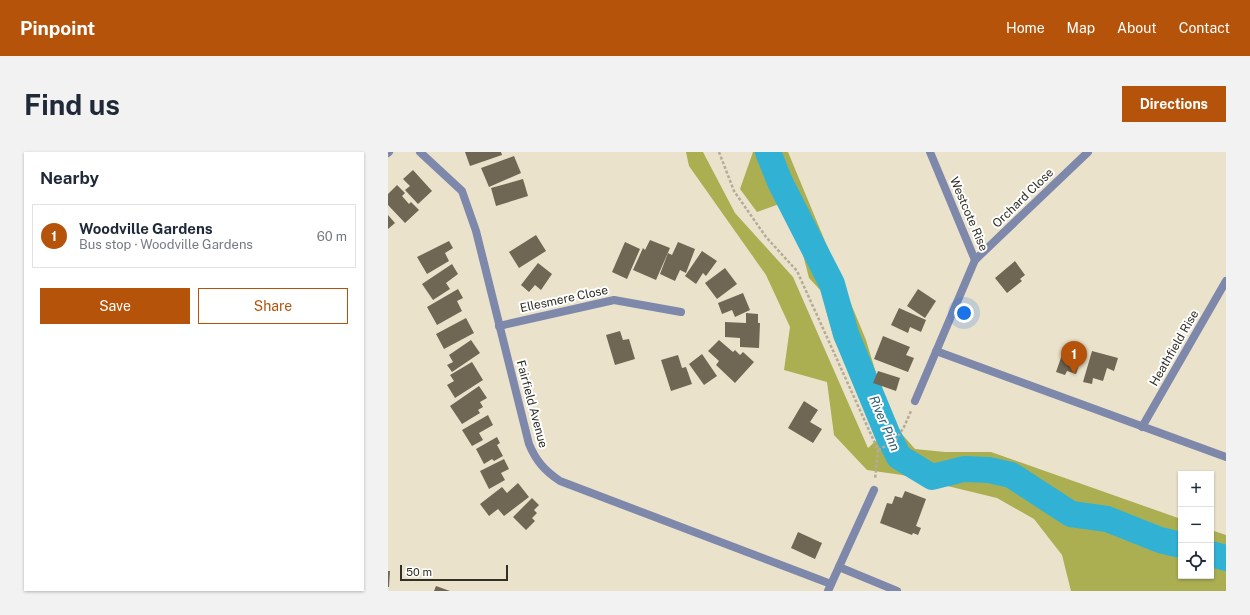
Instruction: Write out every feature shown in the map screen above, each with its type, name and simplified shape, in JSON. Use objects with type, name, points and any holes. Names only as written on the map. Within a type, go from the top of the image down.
[{"type":"street","name":"Fairfield Avenue","points":[[420,152],[462,191],[476,231],[529,444],[538,462],[552,476],[569,484],[830,588]]},
{"type":"street","name":"Westcote Rise","points":[[930,152],[975,260],[936,351]]},
{"type":"street","name":"Orchard Close","points":[[975,260],[1088,152]]},
{"type":"street","name":"Heathfield Rise","points":[[1142,426],[1226,281]]},
{"type":"street","name":"Ellesmere Close","points":[[499,326],[614,300],[681,312]]},
{"type":"street","points":[[915,401],[936,351],[1226,457]]},
{"type":"street","points":[[830,588],[874,490]]},
{"type":"street","points":[[839,567],[897,591]]},
{"type":"path","points":[[719,152],[734,191],[766,237],[797,271],[878,450],[874,490]]},
{"type":"path","points":[[878,450],[895,441],[904,427],[915,401]]},
{"type":"green space","points":[[686,152],[703,152],[735,213],[793,277],[868,448],[879,438],[834,339],[821,291],[809,278],[799,239],[782,203],[757,212],[740,189],[753,152],[788,152],[866,340],[883,396],[899,431],[915,449],[945,452],[991,452],[1178,518],[1178,579],[1214,579],[1214,531],[1226,535],[1226,591],[1071,591],[1062,555],[1034,519],[997,498],[902,475],[867,470],[834,435],[827,382],[784,370],[790,327],[766,275],[689,166]]},
{"type":"building","points":[[465,152],[501,152],[502,155],[470,166]]},
{"type":"building","points":[[514,156],[521,173],[489,187],[481,168]]},
{"type":"building","points":[[413,170],[432,191],[418,204],[405,190],[410,186],[403,179]]},
{"type":"building","points":[[523,179],[528,196],[496,206],[491,188]]},
{"type":"building","points":[[397,185],[405,193],[402,196],[409,204],[411,202],[419,210],[405,223],[388,205],[388,194]]},
{"type":"building","points":[[388,215],[395,223],[388,229]]},
{"type":"building","points":[[536,235],[546,251],[519,268],[509,252]]},
{"type":"building","points":[[650,240],[670,248],[656,280],[633,270],[643,248],[645,250]]},
{"type":"building","points":[[449,241],[453,248],[445,253],[449,261],[427,274],[417,257]]},
{"type":"building","points":[[625,242],[640,249],[627,279],[612,272]]},
{"type":"building","points":[[678,242],[695,249],[686,273],[680,270],[675,281],[660,274],[668,253],[672,255]]},
{"type":"building","points":[[702,251],[717,261],[706,276],[703,273],[696,284],[685,276]]},
{"type":"building","points":[[1015,261],[1025,275],[1020,279],[1022,281],[1007,293],[995,278]]},
{"type":"building","points":[[538,263],[552,274],[541,290],[535,285],[529,292],[521,285]]},
{"type":"building","points":[[452,264],[458,274],[446,283],[450,289],[433,300],[422,284]]},
{"type":"building","points":[[725,268],[737,284],[717,299],[705,283]]},
{"type":"building","points":[[458,289],[463,298],[457,301],[462,311],[437,325],[427,307]]},
{"type":"building","points":[[918,289],[936,301],[925,318],[907,306]]},
{"type":"building","points":[[743,293],[750,310],[735,317],[732,310],[722,314],[718,303]]},
{"type":"building","points":[[899,308],[926,320],[921,332],[910,327],[908,333],[891,325]]},
{"type":"building","points":[[746,313],[758,314],[758,323],[760,323],[759,348],[740,347],[740,338],[725,337],[725,322],[746,323]]},
{"type":"building","points":[[466,318],[474,333],[444,349],[436,334]]},
{"type":"building","points":[[620,331],[623,340],[629,339],[635,359],[615,365],[606,335]]},
{"type":"building","points":[[883,336],[910,347],[906,355],[914,358],[908,372],[874,359]]},
{"type":"building","points":[[471,340],[480,353],[452,372],[447,365],[453,362],[449,355]]},
{"type":"building","points":[[719,340],[733,352],[735,350],[740,355],[743,352],[754,362],[735,383],[716,365],[719,361],[708,351]]},
{"type":"building","points":[[1064,349],[1082,356],[1076,374],[1067,371],[1065,375],[1056,372]]},
{"type":"building","points":[[1092,351],[1118,358],[1114,371],[1107,368],[1103,381],[1093,378],[1092,384],[1083,382]]},
{"type":"building","points":[[702,354],[717,376],[704,385],[689,364]]},
{"type":"building","points":[[678,355],[682,368],[686,367],[692,384],[671,391],[661,360]]},
{"type":"building","points":[[472,362],[483,380],[455,398],[447,385],[454,381],[450,375]]},
{"type":"building","points":[[878,371],[900,378],[896,391],[873,383]]},
{"type":"building","points":[[479,386],[487,398],[480,402],[483,407],[478,410],[480,413],[462,424],[450,406]]},
{"type":"building","points":[[804,401],[818,410],[810,422],[822,429],[813,443],[788,428]]},
{"type":"building","points":[[488,415],[493,425],[479,433],[483,440],[472,446],[462,430]]},
{"type":"building","points":[[497,437],[500,443],[497,445],[503,456],[494,461],[492,459],[484,464],[476,449]]},
{"type":"building","points":[[504,459],[509,469],[501,473],[505,480],[489,489],[480,471]]},
{"type":"building","points":[[518,483],[529,497],[504,516],[498,509],[489,516],[480,504],[502,487],[507,493]]},
{"type":"building","points":[[905,491],[926,499],[916,526],[921,528],[918,535],[913,533],[912,535],[880,523],[887,503],[892,504],[895,496],[902,498]]},
{"type":"building","points":[[532,498],[539,505],[534,510],[537,513],[532,518],[535,521],[526,530],[513,517]]},
{"type":"building","points":[[798,532],[822,543],[815,559],[791,548]]},
{"type":"building","points":[[388,571],[390,571],[389,587],[388,587]]},
{"type":"building","points":[[436,586],[450,591],[434,591]]},
{"type":"waterway","name":"River Pinn","points":[[768,152],[780,182],[832,284],[846,334],[887,433],[899,457],[932,477],[964,469],[989,470],[1011,475],[1071,514],[1107,519],[1160,540],[1178,544]]},
{"type":"waterway","name":"River Pinn","points":[[1214,555],[1226,558]]},
{"type":"place","name":"Woodville Gardens","points":[[1074,374]]}]
